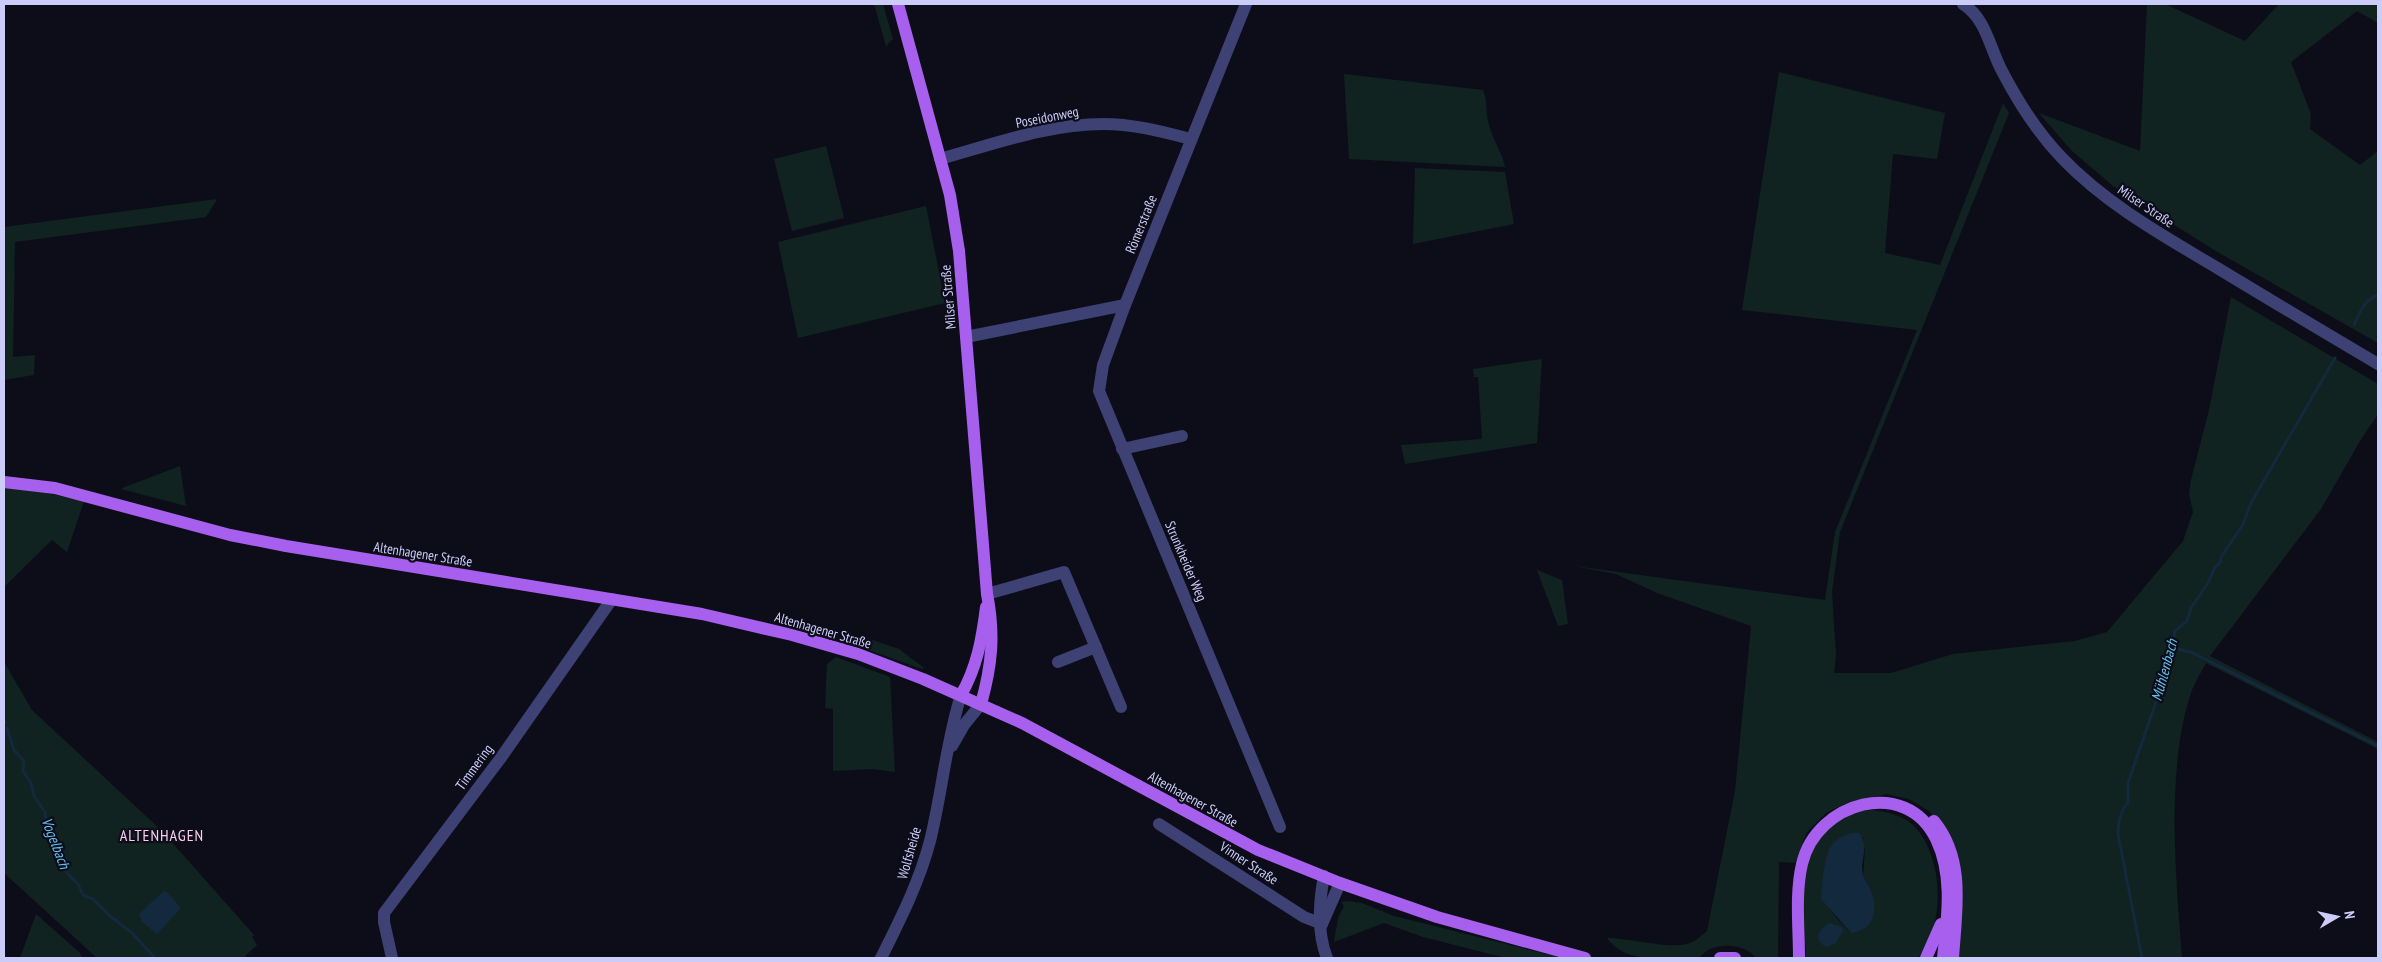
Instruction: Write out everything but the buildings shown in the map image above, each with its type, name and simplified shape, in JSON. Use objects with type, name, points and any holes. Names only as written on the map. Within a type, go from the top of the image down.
[{"type":"main road","name":"Milser Straße","points":[[898,4],[950,196],[959,252],[987,594],[993,623],[991,654],[981,704]]},
{"type":"main road","name":"Altenhagener Straße","points":[[4,482],[55,488],[230,535],[286,546],[702,614],[792,634],[858,654],[961,695],[1022,723],[1244,844],[1340,883],[1437,917],[1585,958]]},
{"type":"main road","name":"Milser Straße","points":[[961,695],[971,678],[978,658],[987,594]]},
{"type":"main road","points":[[1892,795],[1916,806],[1926,814],[1949,843],[1956,868],[1957,885],[1953,958]]},
{"type":"main road","points":[[1799,953],[1799,888],[1802,863],[1812,840],[1825,822],[1846,809],[1868,803],[1888,803],[1908,810],[1924,821],[1936,837],[1944,858],[1947,892],[1943,958]]},
{"type":"main road","points":[[1926,958],[1938,935],[1947,892]]},
{"type":"main road","points":[[1720,958],[1735,958]]},
{"type":"street","name":"Römerstraße","points":[[1125,305],[1246,4]]},
{"type":"street","name":"Milser Straße","points":[[1963,4],[1975,12],[1980,20],[2000,69],[2034,124],[2061,157],[2094,188],[2150,228],[2378,364]]},
{"type":"street","name":"Poseidonweg","points":[[940,159],[1041,132],[1085,125],[1129,126],[1191,139]]},
{"type":"street","points":[[966,337],[1125,305]]},
{"type":"street","name":"Strunkheider Weg","points":[[1125,305],[1099,379],[1099,391],[1280,827]]},
{"type":"street","points":[[1122,448],[1182,436]]},
{"type":"street","points":[[987,594],[1064,572],[1122,707]]},
{"type":"street","name":"Timmering","points":[[392,958],[384,922],[384,913],[500,759],[612,600]]},
{"type":"street","points":[[1058,662],[1096,647]]},
{"type":"street","name":"Wolfsheide","points":[[881,958],[919,877],[930,842],[949,750],[953,720],[961,695]]},
{"type":"street","name":"Wolfsheide","points":[[949,750],[964,725],[981,704]]},
{"type":"street","name":"Vinner Straße","points":[[1160,824],[1304,917],[1322,924]]},
{"type":"street","points":[[1324,876],[1320,898],[1321,937],[1327,958]]},
{"type":"street","points":[[1322,924],[1340,883]]},
{"type":"green space","points":[[874,4],[883,4],[893,39],[886,46]]},
{"type":"green space","points":[[2147,4],[2165,4],[2245,41],[2279,4],[2378,4],[2378,23],[2357,11],[2291,62],[2311,114],[2310,129],[2360,165],[2378,151],[2378,343],[2214,250],[2113,186],[2072,151],[2039,113],[2140,151]]},
{"type":"green space","points":[[1779,72],[1945,113],[1937,159],[1893,154],[1885,253],[1940,265],[2003,103],[2009,113],[1840,532],[1832,592],[1836,656],[1834,673],[1891,673],[1953,654],[2075,641],[2107,632],[2183,541],[2193,512],[2189,494],[2191,480],[2209,410],[2231,297],[2378,384],[2378,414],[2360,441],[2321,509],[2210,656],[2378,742],[2378,749],[2206,663],[2192,690],[2184,720],[2178,753],[2175,787],[2175,859],[2182,958],[1960,958],[1957,953],[1949,839],[1929,811],[1909,799],[1886,794],[1842,805],[1826,813],[1807,832],[1795,863],[1779,862],[1778,958],[1756,958],[1747,950],[1735,946],[1722,946],[1710,949],[1696,959],[1640,957],[1621,951],[1607,938],[1679,945],[1693,942],[1707,931],[1735,791],[1751,626],[1657,593],[1616,574],[1574,566],[1825,600],[1835,532],[1917,330],[1742,310]]},
{"type":"green space","points":[[1344,74],[1483,90],[1489,125],[1505,167],[1349,159]]},
{"type":"green space","points":[[826,146],[844,218],[792,231],[774,159]]},
{"type":"green space","points":[[1415,168],[1505,172],[1514,224],[1413,244]]},
{"type":"green space","points":[[217,199],[206,217],[15,242],[13,357],[35,355],[34,375],[4,380],[4,227]]},
{"type":"green space","points":[[926,206],[945,303],[798,338],[778,242]]},
{"type":"green space","points":[[1542,359],[1537,443],[1405,464],[1401,445],[1482,439],[1478,377],[1474,377],[1473,369]]},
{"type":"green space","points":[[180,466],[186,506],[121,489],[125,487]]},
{"type":"green space","points":[[4,487],[27,489],[84,501],[67,552],[52,540],[4,587]]},
{"type":"green space","points":[[1537,570],[1562,580],[1568,624],[1558,626]]},
{"type":"green space","points":[[864,637],[899,649],[924,668],[922,669],[863,648]]},
{"type":"green space","points":[[836,657],[890,677],[895,772],[873,769],[833,771],[833,709],[825,708],[827,664]]},
{"type":"green space","points":[[4,662],[32,710],[161,830],[254,935],[252,937],[257,945],[245,956],[247,958],[97,958],[4,873]]},
{"type":"green space","points":[[1872,810],[1905,819],[1914,826],[1924,839],[1931,855],[1936,873],[1937,910],[1927,944],[1918,958],[1802,958],[1806,956],[1806,945],[1802,943],[1802,898],[1809,854],[1828,825],[1855,812]],"holes":[[[1863,837],[1865,850],[1863,876],[1871,890],[1874,914],[1851,933],[1840,922],[1828,905],[1823,889],[1825,867],[1828,852]]]},
{"type":"green space","points":[[1341,902],[1362,903],[1394,916],[1562,958],[1506,958],[1423,937],[1384,923],[1334,942],[1338,918],[1344,906]]},
{"type":"green space","points":[[36,914],[80,953],[82,958],[20,958]]},
{"type":"water","points":[[1852,833],[1859,833],[1864,843],[1862,869],[1873,896],[1874,911],[1870,923],[1865,928],[1851,933],[1821,899],[1824,870],[1829,849],[1839,839]]},
{"type":"water","points":[[164,891],[181,908],[157,934],[142,922],[139,914]]},
{"type":"water","points":[[1830,923],[1842,927],[1843,931],[1836,943],[1827,947],[1819,941],[1818,935],[1822,928]]},
{"type":"waterway","name":"Mühlenbach","points":[[2354,325],[2366,303],[2378,295]]},
{"type":"waterway","name":"Mühlenbach","points":[[2142,958],[2118,834],[2118,825],[2121,813],[2128,802],[2128,783],[2169,664],[2175,631],[2187,621],[2191,608],[2242,526],[2252,501],[2335,358]]},
{"type":"waterway","points":[[2171,647],[2193,653],[2378,746]]},
{"type":"waterway","name":"Vogelbach","points":[[7,728],[14,750],[24,761],[23,771],[31,783],[34,796],[45,812],[47,827],[54,832],[54,841],[65,856],[67,873],[78,884],[83,895],[93,899],[110,916],[132,933],[155,958]]},
{"type":"district","name":"ALTENHAGEN","points":[[162,835]]}]
